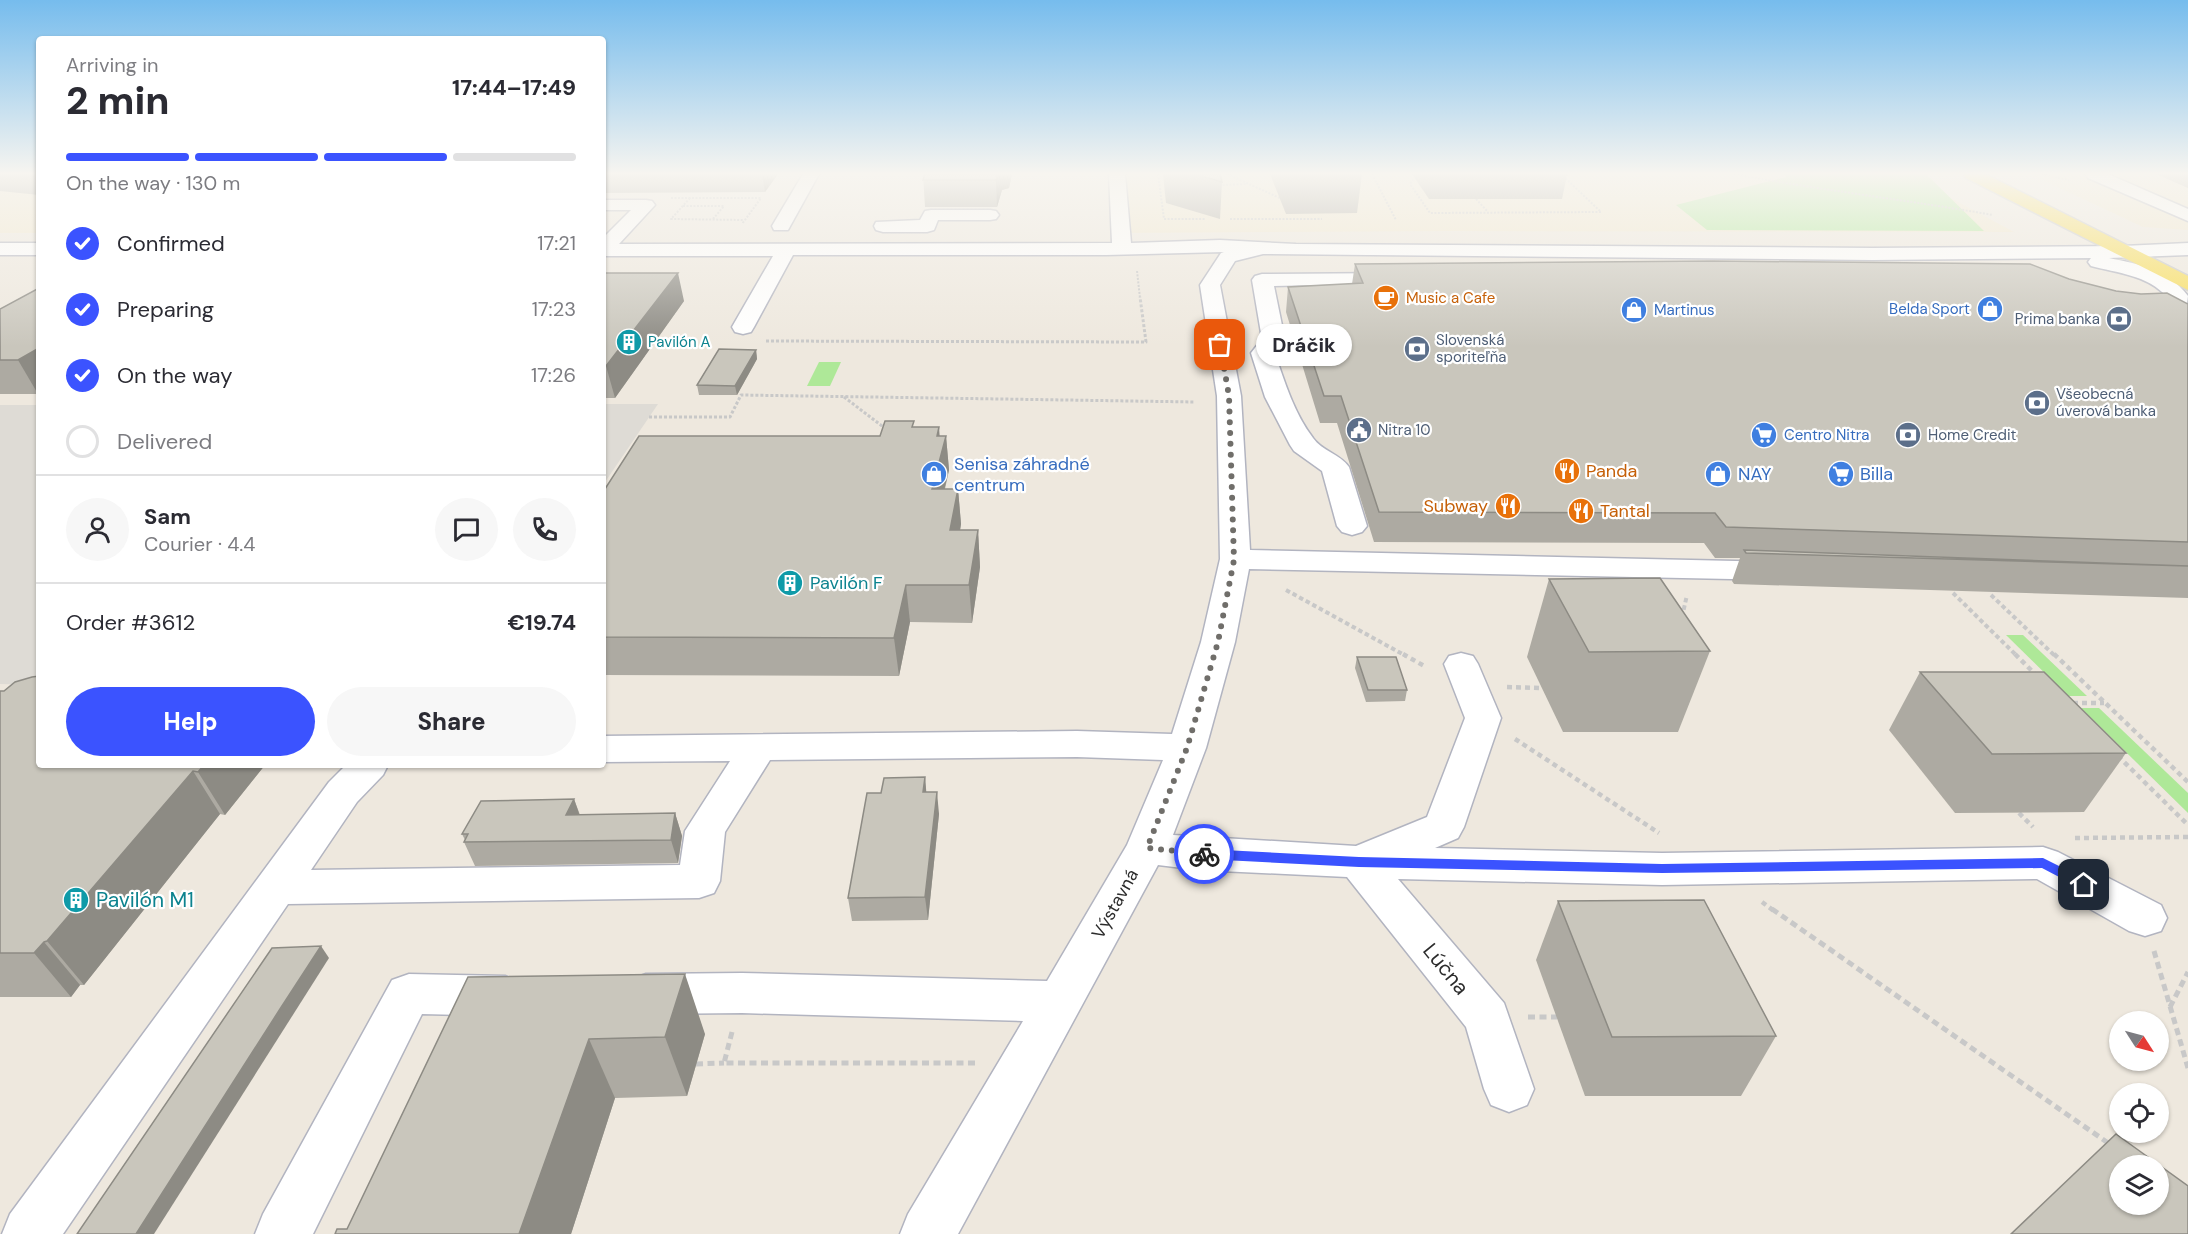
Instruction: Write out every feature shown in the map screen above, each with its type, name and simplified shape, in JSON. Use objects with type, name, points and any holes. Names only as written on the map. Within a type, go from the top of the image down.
[{"type":"main road","points":[[2085,232],[2121,249]]},
{"type":"main road","points":[[2162,248],[2188,261]]},
{"type":"street","points":[[606,246],[620,232]]},
{"type":"street","points":[[743,327],[778,249],[780,232]]},
{"type":"street","points":[[920,248],[925,232]]},
{"type":"street","points":[[1114,248],[1115,232]]},
{"type":"street","points":[[1655,251],[1687,248],[2101,240],[2162,248]]},
{"type":"street","points":[[606,249],[1114,248],[1194,264],[1261,259],[1296,250]]},
{"type":"street","points":[[0,249],[36,249]]},
{"type":"street","points":[[1194,264],[1260,249]]},
{"type":"street","points":[[1194,264],[1260,249],[1850,254],[2188,249]]},
{"type":"street","points":[[2076,259],[2121,249]]},
{"type":"street","points":[[2098,283],[2121,249]]},
{"type":"street","points":[[2115,307],[2145,309],[2167,307],[2185,295],[2158,279],[2121,249]]},
{"type":"street","name":"Výstavná","points":[[928,1234],[1147,848],[1187,748],[1218,642],[1234,560],[1229,396],[1211,290],[1194,264]]},
{"type":"street","points":[[1352,526],[1335,467],[1303,445],[1277,397],[1263,353],[1274,340],[1262,280],[1417,279]]},
{"type":"street","points":[[1234,560],[1807,572]]},
{"type":"street","points":[[1359,862],[1444,827],[1472,692]]},
{"type":"street","points":[[606,749],[1077,744],[1187,748]]},
{"type":"street","points":[[277,887],[699,881],[705,831],[758,748]]},
{"type":"street","points":[[30,1234],[343,792],[366,768]]},
{"type":"street","points":[[1147,848],[1199,854],[1359,862],[1713,868],[2043,863],[2145,918]]},
{"type":"street","name":"Lúčna","points":[[1359,862],[1487,1018],[1509,1089]]},
{"type":"street","points":[[604,995],[742,993],[1060,1002]]},
{"type":"street","points":[[283,1234],[409,994],[474,1018],[544,996]]},
{"type":"path","points":[[765,341],[1146,342],[1136,261]]},
{"type":"path","points":[[649,417],[730,417],[741,395],[1195,402]]},
{"type":"path","points":[[843,397],[888,430]]},
{"type":"path","points":[[1679,628],[1689,585]]},
{"type":"path","points":[[1282,588],[1472,692],[1713,868],[2122,1152]]},
{"type":"path","points":[[1953,593],[2038,677]]},
{"type":"path","points":[[1991,595],[2188,782]]},
{"type":"path","points":[[2072,711],[2064,703],[2105,703]]},
{"type":"path","points":[[2114,752],[2188,825]]},
{"type":"path","points":[[2019,813],[2035,829]]},
{"type":"path","points":[[2065,838],[2188,837]]},
{"type":"path","points":[[2145,918],[2188,1068]]},
{"type":"path","points":[[2169,1008],[2188,972]]},
{"type":"path","points":[[724,1063],[742,993]]},
{"type":"path","points":[[696,1064],[978,1064]]},
{"type":"shaded area","points":[[0,232],[36,232],[36,233]]},
{"type":"shaded area","points":[[1115,232],[1352,232],[1115,233]]},
{"type":"shaded area","points":[[1781,232],[2013,232],[2014,232]]},
{"type":"shaded area","points":[[606,404],[658,404],[606,481]]},
{"type":"shaded area","points":[[0,405],[36,405],[36,685],[0,684]]},
{"type":"green space","points":[[819,362],[841,362],[830,386],[807,386]]},
{"type":"green space","points":[[2006,635],[2023,635],[2087,696],[2068,696]]},
{"type":"green space","points":[[2081,708],[2099,708],[2188,793],[2188,813]]},
{"type":"building","name":"Centro Nitra","points":[[1713,261],[2030,264],[2069,279],[2116,291],[2141,294],[2167,293],[2188,304],[2188,542],[1726,527],[1715,513],[1379,512],[1341,396],[1324,396],[1288,287],[1363,283],[1355,264]]},
{"type":"building","points":[[606,273],[678,273],[606,366]]},
{"type":"building","points":[[36,290],[36,350],[18,360],[0,360],[0,309]]},
{"type":"building","points":[[719,349],[756,350],[735,386],[697,385]]},
{"type":"building","name":"Pavilón F","points":[[885,421],[914,421],[912,427],[939,427],[937,436],[946,436],[932,489],[958,489],[950,530],[978,530],[969,585],[906,585],[894,638],[606,637],[606,487],[639,436],[880,436]]},
{"type":"building","points":[[1744,550],[2188,566],[1746,553]]},
{"type":"building","points":[[1660,578],[1710,651],[1589,652],[1549,579]]},
{"type":"building","points":[[1357,657],[1396,657],[1407,690],[1368,690]]},
{"type":"building","points":[[1920,672],[2044,672],[2126,753],[1992,754]]},
{"type":"building","points":[[36,676],[36,768],[201,768],[198,772],[193,771],[47,941],[34,953],[0,953],[0,691],[4,691],[15,682]]},
{"type":"building","points":[[925,777],[923,792],[937,792],[925,897],[848,898],[867,793],[881,793],[884,778]]},
{"type":"building","points":[[574,799],[566,815],[675,813],[671,840],[464,842],[468,834],[462,834],[481,801]]},
{"type":"building","points":[[1704,900],[1776,1036],[1612,1037],[1558,901]]},
{"type":"building","points":[[321,946],[136,1234],[77,1234],[272,948]]},
{"type":"building","points":[[685,974],[665,1037],[589,1039],[519,1234],[335,1234],[337,1229],[347,1229],[468,977]]},
{"type":"building","points":[[2109,1141],[2109,1143],[2128,1143],[2145,1155],[2109,1155],[2109,1215],[2169,1215],[2169,1172],[2188,1186],[2188,1234],[2011,1234]]},
{"type":"way so far","points":[[1204,854],[1147,848],[1187,748],[1218,642],[1234,560],[1229,396],[1220,345]]},
{"type":"place","name":"Music a Cafe","points":[[1386,298]]},
{"type":"place","name":"Belda Sport","points":[[1990,309]]},
{"type":"place","name":"Martinus","points":[[1634,310]]},
{"type":"place","name":"Prima banka","points":[[2119,319]]},
{"type":"place","name":"Pavilón A","points":[[629,342]]},
{"type":"place","name":"Dráčik","points":[[1220,345]]},
{"type":"place","name":"Slovenská sporiteľňa","points":[[1417,349]]},
{"type":"place","name":"Všeobecná úverová banka","points":[[2037,403]]},
{"type":"place","name":"Nitra 10","points":[[1359,430]]},
{"type":"place","name":"Centro Nitra","points":[[1764,435]]},
{"type":"place","name":"Home Credit","points":[[1908,435]]},
{"type":"place","name":"Panda","points":[[1567,471]]},
{"type":"place","name":"Senisa záhradné centrum","points":[[934,474]]},
{"type":"place","name":"NAY","points":[[1718,474]]},
{"type":"place","name":"Billa","points":[[1841,474]]},
{"type":"place","name":"Subway","points":[[1508,506]]},
{"type":"place","name":"Tantal","points":[[1581,511]]},
{"type":"place","name":"Pavilón F","points":[[790,583]]},
{"type":"place","name":"Pavilón M1","points":[[76,900]]},
{"type":"route","points":[[1204,854],[1359,862],[1662,868],[2043,863],[2084,885]]}]
